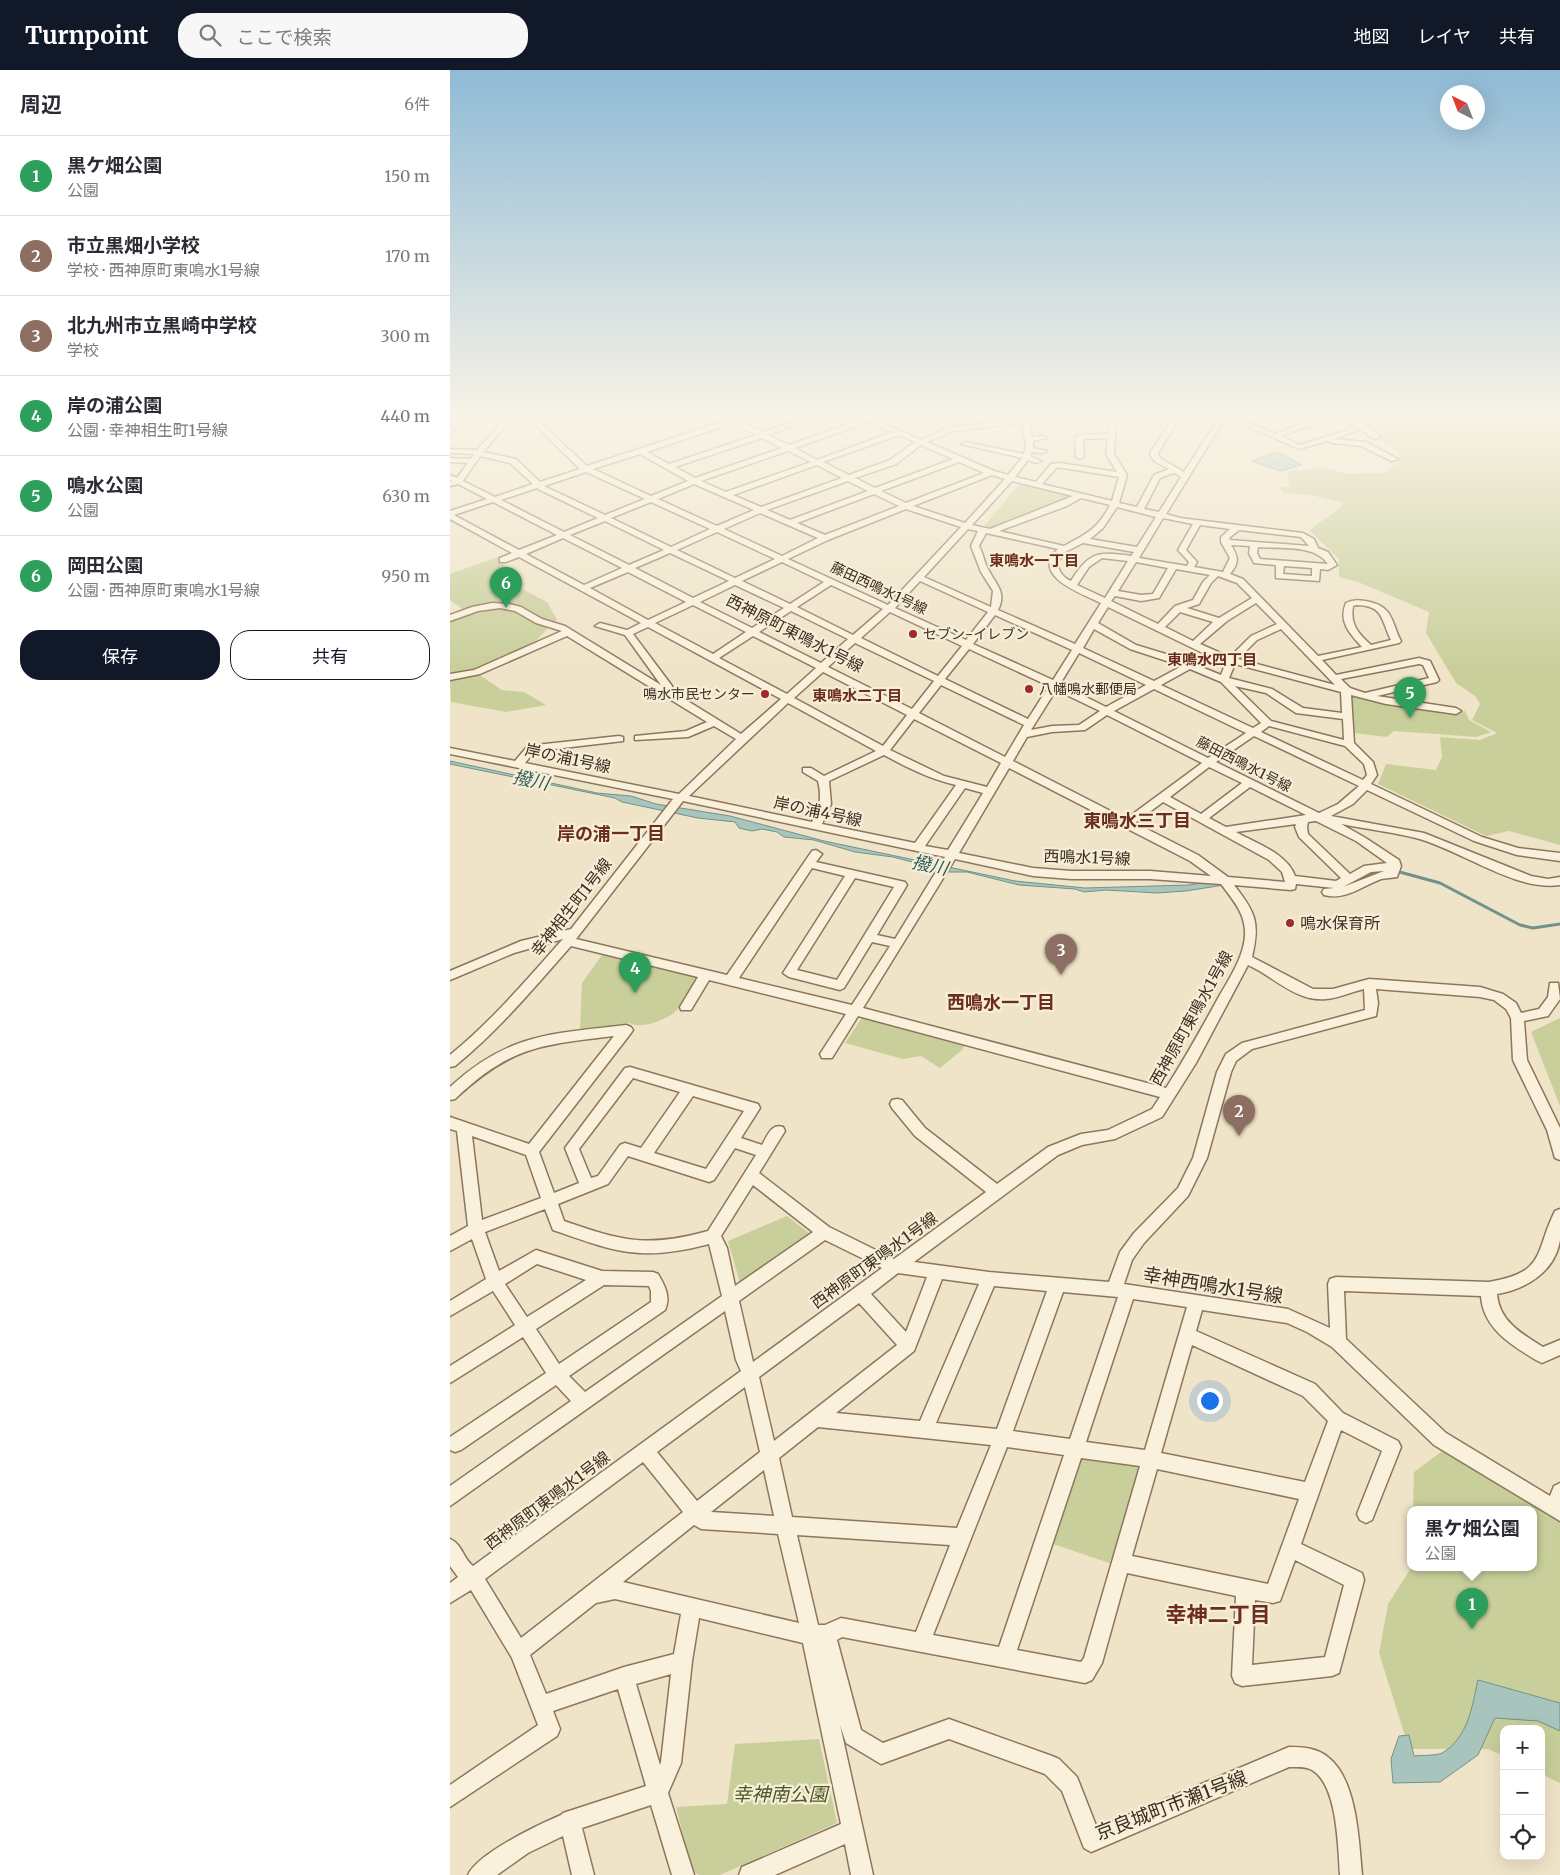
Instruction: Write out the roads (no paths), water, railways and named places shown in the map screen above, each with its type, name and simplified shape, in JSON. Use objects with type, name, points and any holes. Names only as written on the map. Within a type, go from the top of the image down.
[{"type":"street","points":[[450,515],[494,499]]},
{"type":"street","name":"西神原町東鳴水1号線","points":[[450,1594],[893,1266],[998,1193],[1052,1151],[1081,1140],[1110,1136],[1157,1113],[1191,1059],[1245,959],[1251,936],[1249,919],[1244,906],[1224,880],[1194,858],[495,499]]},
{"type":"street","points":[[567,499],[1030,724]]},
{"type":"street","points":[[503,560],[651,499]]},
{"type":"street","name":"藤田西鳴水1号線","points":[[653,499],[1056,685],[1360,839],[1389,857],[1395,863],[1394,869]]},
{"type":"street","points":[[736,499],[825,538]]},
{"type":"street","points":[[584,588],[760,510],[790,499]]},
{"type":"street","points":[[790,523],[852,499]]},
{"type":"street","points":[[891,499],[905,506],[966,526],[1064,548]]},
{"type":"street","points":[[628,633],[825,538],[923,499]]},
{"type":"street","name":"幸神相生町1号線","points":[[450,1062],[481,1037],[504,1014],[571,937],[680,798],[742,739],[889,608],[991,499]]},
{"type":"street","points":[[823,780],[884,751],[993,612],[998,602],[997,588],[981,565],[980,554],[975,546],[987,530],[1073,499]]},
{"type":"street","points":[[1092,499],[1198,522],[1303,535],[1311,541],[1314,550]]},
{"type":"street","points":[[1117,499],[1116,505],[1093,533],[1064,548],[1053,565],[1056,574],[1072,586],[1216,656],[1364,696],[1456,711]]},
{"type":"street","points":[[1139,510],[1145,499]]},
{"type":"street","points":[[827,1054],[898,944],[1009,762],[1030,724],[1172,499]]},
{"type":"street","points":[[450,515],[916,768],[962,784],[990,791]]},
{"type":"street","points":[[1189,569],[1193,562],[1182,550],[1198,522]]},
{"type":"street","points":[[1159,628],[1178,608],[1196,602],[1207,582],[1220,575],[1235,558],[1224,537],[1238,526]]},
{"type":"street","points":[[1082,540],[1138,550]]},
{"type":"street","points":[[1225,542],[1254,544],[1314,550],[1325,554],[1333,565],[1328,567],[1257,561],[1253,553],[1254,544]]},
{"type":"street","points":[[1072,586],[1091,558],[1108,555],[1220,575],[1240,581],[1346,690],[1349,744]]},
{"type":"street","points":[[1280,564],[1279,576],[1316,579],[1316,566]]},
{"type":"street","points":[[1113,592],[1141,598],[1156,596],[1173,567]]},
{"type":"street","points":[[918,578],[1078,649],[1478,839],[1517,851],[1560,857]]},
{"type":"street","points":[[713,658],[831,582]]},
{"type":"street","points":[[1194,645],[1212,627],[1246,603],[1258,599]]},
{"type":"street","points":[[1315,659],[1369,648],[1396,641],[1384,610],[1380,606],[1356,601],[1349,604],[1346,619],[1350,630],[1369,648]]},
{"type":"street","points":[[453,614],[482,606],[506,605],[538,620],[560,627],[742,739]]},
{"type":"street","points":[[1178,608],[1221,622]]},
{"type":"street","points":[[1224,680],[1226,671],[1249,640],[1262,631],[1283,624]]},
{"type":"street","points":[[1094,625],[1133,647],[1176,660],[1224,680],[1269,691],[1300,710],[1347,717]]},
{"type":"street","points":[[600,626],[628,633],[667,686],[668,693]]},
{"type":"street","points":[[450,677],[477,672],[568,632]]},
{"type":"street","points":[[1334,678],[1419,661],[1427,663],[1434,680],[1364,696]]},
{"type":"street","points":[[1024,735],[1059,728],[1081,728],[1189,666]]},
{"type":"street","points":[[1222,831],[1303,820],[1340,809],[1365,786],[1372,775],[1369,764],[1349,744],[1267,722],[1224,680]]},
{"type":"street","points":[[640,738],[688,734],[714,722]]},
{"type":"street","points":[[1128,823],[1250,732],[1267,722]]},
{"type":"street","points":[[518,764],[530,750],[536,748],[619,739]]},
{"type":"street","name":"岸の浦1号線","points":[[454,756],[518,764],[680,798]]},
{"type":"street","points":[[807,770],[823,780],[827,795],[827,806],[815,827]]},
{"type":"street","points":[[1201,819],[1250,782]]},
{"type":"street","points":[[918,848],[962,784]]},
{"type":"street","points":[[1162,797],[1273,857],[1287,870],[1290,883]]},
{"type":"street","name":"岸の浦4号線","points":[[680,798],[918,848],[950,857]]},
{"type":"street","points":[[1318,817],[1420,835],[1528,879],[1548,882],[1560,881]]},
{"type":"street","points":[[1303,820],[1301,827],[1303,835],[1349,879]]},
{"type":"street","name":"西鳴水1号線","points":[[950,857],[1033,872],[1071,876],[1150,875],[1290,883]]},
{"type":"street","points":[[730,981],[812,859],[852,874],[901,885],[840,985],[789,973],[852,874]]},
{"type":"street","points":[[1290,883],[1332,885],[1368,869],[1394,869]]},
{"type":"street","points":[[1290,883],[1334,893],[1347,891],[1376,875],[1394,869]]},
{"type":"street","points":[[450,976],[522,947],[560,935],[706,975],[855,1010],[1169,1094]]},
{"type":"street","points":[[870,937],[898,944]]},
{"type":"street","points":[[1245,959],[1265,968],[1305,993],[1322,995],[1338,992],[1353,986],[1369,984],[1480,992],[1498,997],[1511,1006],[1517,1018],[1520,1060],[1554,1130],[1560,1154]]},
{"type":"street","points":[[686,1006],[706,975]]},
{"type":"street","points":[[1005,1656],[1076,1449],[1121,1291],[1125,1258],[1139,1238],[1183,1192],[1200,1158],[1224,1072],[1231,1058],[1247,1046],[1263,1040],[1371,1013],[1372,1003],[1369,984]]},
{"type":"street","points":[[1517,1018],[1543,1013],[1554,998],[1554,986]]},
{"type":"street","points":[[450,1095],[491,1061],[511,1051],[556,1040],[626,1030],[532,1151]]},
{"type":"street","points":[[450,1244],[476,1228],[604,1180],[625,1149],[709,1176],[753,1108],[630,1072],[572,1148],[587,1186]]},
{"type":"street","points":[[644,1156],[689,1090]]},
{"type":"street","points":[[898,1104],[920,1132],[998,1193]]},
{"type":"street","points":[[532,1151],[457,1126],[476,1228],[495,1282],[557,1375],[584,1403]]},
{"type":"street","points":[[532,1151],[558,1224],[608,1243],[657,1248],[687,1244],[713,1236],[778,1132]]},
{"type":"street","points":[[732,1141],[764,1152]]},
{"type":"street","name":"幸神西鳴水1号線","points":[[751,1175],[824,1232],[893,1266],[989,1279],[1121,1291],[1288,1316],[1314,1327],[1338,1342],[1440,1439],[1558,1504]]},
{"type":"street","points":[[1338,1342],[1336,1284],[1489,1289],[1511,1286],[1537,1270],[1550,1250],[1560,1215]]},
{"type":"street","points":[[450,1496],[824,1232]]},
{"type":"street","points":[[713,1236],[719,1248],[729,1300],[744,1360],[750,1372],[786,1526],[818,1635],[852,1830],[862,1875]]},
{"type":"street","points":[[450,1309],[536,1258],[602,1278],[652,1279],[659,1290],[659,1305],[557,1375],[452,1442]]},
{"type":"street","points":[[519,1652],[908,1346],[937,1272]]},
{"type":"street","points":[[450,1375],[602,1278]]},
{"type":"street","points":[[924,1431],[989,1279]]},
{"type":"street","points":[[922,1642],[961,1537],[1002,1438],[1057,1286]]},
{"type":"street","points":[[1489,1289],[1488,1303],[1507,1334],[1542,1355],[1560,1347]]},
{"type":"street","points":[[860,1292],[908,1346]]},
{"type":"street","points":[[594,1594],[615,1590],[818,1635],[841,1627],[1005,1656],[1085,1673],[1092,1663],[1196,1302]]},
{"type":"street","points":[[1187,1335],[1309,1390],[1337,1419],[1392,1447],[1366,1514]]},
{"type":"street","points":[[816,1419],[1002,1438],[1150,1459],[1310,1492]]},
{"type":"street","points":[[1121,1563],[1273,1594],[1337,1419]]},
{"type":"street","points":[[644,1450],[701,1520],[961,1537]]},
{"type":"street","points":[[450,1548],[461,1568],[473,1577],[519,1652],[542,1705],[550,1730],[450,1797]]},
{"type":"street","points":[[1246,1588],[1242,1676],[1332,1666],[1355,1580],[1290,1548]]},
{"type":"street","points":[[480,1875],[499,1859],[570,1820],[658,1793],[671,1763],[682,1661],[692,1607]]},
{"type":"street","name":"京良城町市瀬1号線","points":[[818,1635],[853,1736],[881,1754],[949,1729],[1052,1766],[1070,1784],[1091,1840],[1289,1757],[1310,1758],[1328,1770],[1339,1790],[1351,1875]]},
{"type":"street","points":[[542,1705],[624,1677],[682,1661]]},
{"type":"street","points":[[624,1677],[683,1875]]},
{"type":"street","points":[[570,1820],[583,1875]]},
{"type":"street","points":[[750,1875],[852,1830]]},
{"type":"water","name":"撥川","points":[[450,761],[597,793],[631,796],[656,804],[730,816],[824,841],[1015,881],[1085,888],[1189,885],[1220,880],[1224,885],[1157,893],[1106,890],[1084,892],[1075,889],[1019,885],[967,872],[950,872],[893,857],[855,852],[814,840],[784,837],[777,832],[762,829],[752,831],[739,828],[735,822],[698,818],[622,802],[615,798],[450,764]]},
{"type":"water","points":[[1478,1680],[1560,1703],[1560,1731],[1538,1721],[1495,1718],[1478,1755],[1440,1782],[1393,1783],[1391,1759],[1399,1736],[1409,1735],[1414,1756],[1442,1753],[1451,1747],[1468,1721]]},
{"type":"waterway","points":[[1345,886],[1375,871]]},
{"type":"waterway","points":[[1396,871],[1440,883],[1520,925],[1533,928],[1560,924]]},
{"type":"waterway","points":[[1320,886],[1334,889]]},
{"type":"place","name":"岡田公園","points":[[506,608]]},
{"type":"place","name":"セブン-イレブン","points":[[913,634]]},
{"type":"place","name":"八幡鳴水郵便局","points":[[1029,689]]},
{"type":"place","name":"鳴水市民センター","points":[[765,694]]},
{"type":"place","name":"鳴水公園","points":[[1410,718]]},
{"type":"place","name":"鳴水保育所","points":[[1290,923]]},
{"type":"place","name":"北九州市立黒崎中学校","points":[[1061,975]]},
{"type":"place","name":"岸の浦公園","points":[[635,993]]},
{"type":"place","name":"市立黒畑小学校","points":[[1239,1136]]},
{"type":"place","name":"黒ケ畑公園","points":[[1472,1629]]},
{"type":"district","name":"東鳴水一丁目","points":[[1034,560]]},
{"type":"district","name":"東鳴水四丁目","points":[[1212,659]]},
{"type":"district","name":"東鳴水二丁目","points":[[857,695]]},
{"type":"district","name":"東鳴水三丁目","points":[[1137,820]]},
{"type":"district","name":"岸の浦一丁目","points":[[611,833]]},
{"type":"district","name":"西鳴水一丁目","points":[[1001,1002]]},
{"type":"district","name":"幸神二丁目","points":[[1218,1614]]},
{"type":"park label","name":"幸神南公園","points":[[780,1794]]}]
